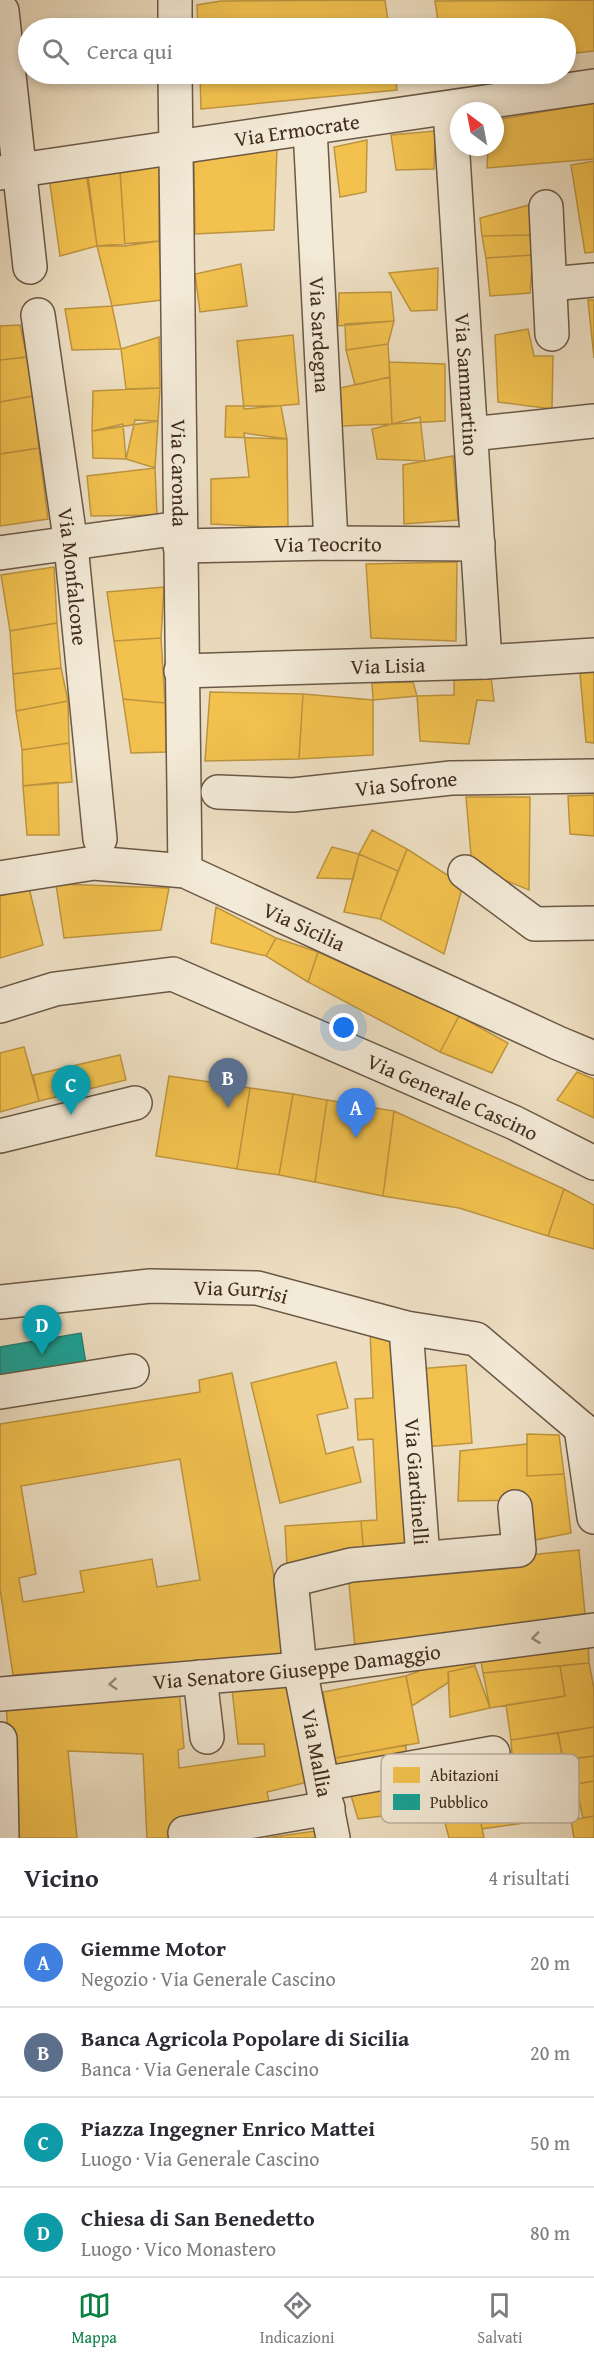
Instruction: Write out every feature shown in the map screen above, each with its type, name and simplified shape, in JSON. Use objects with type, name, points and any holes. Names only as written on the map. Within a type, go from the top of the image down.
[{"type":"street","points":[[175,0],[175,18]]},
{"type":"street","points":[[2,10],[10,172],[30,267]]},
{"type":"street","name":"Via Caronda","points":[[175,84],[184,871]]},
{"type":"street","name":"Via Ermocrate","points":[[494,102],[594,86]]},
{"type":"street","name":"Via Ermocrate","points":[[10,172],[450,109]]},
{"type":"street","name":"Via Sardegna","points":[[310,128],[331,543]]},
{"type":"street","name":"Via Sammartino","points":[[453,156],[485,662]]},
{"type":"street","points":[[546,207],[552,334]]},
{"type":"street","points":[[550,284],[594,280]]},
{"type":"street","name":"Via Monfalcone","points":[[38,315],[71,545],[100,839]]},
{"type":"street","points":[[471,434],[594,421]]},
{"type":"street","name":"Via Teocrito","points":[[0,553],[180,537],[331,543],[478,544]]},
{"type":"street","name":"Via Lisia","points":[[182,671],[485,662],[594,656]]},
{"type":"street","name":"Via Sofrone","points":[[218,792],[294,795],[452,778],[594,776]]},
{"type":"street","name":"Via Sicilia","points":[[0,864],[94,863],[184,871],[594,1058]]},
{"type":"street","points":[[465,872],[535,924],[594,922]]},
{"type":"street","name":"Via Generale Cascino","points":[[0,1006],[55,989],[173,974],[515,1123],[594,1163]]},
{"type":"street","points":[[0,1137],[135,1103]]},
{"type":"street","name":"Via Gurrisi","points":[[0,1302],[150,1286],[257,1288],[406,1328],[476,1339],[588,1428]]},
{"type":"street","name":"Via Giardinelli","points":[[300,1669],[291,1580],[351,1565],[423,1558],[406,1328]]},
{"type":"street","points":[[0,1392],[132,1371]]},
{"type":"street","points":[[588,1428],[594,1517]]},
{"type":"street","points":[[423,1558],[519,1550],[515,1508]]},
{"type":"street","name":"Via Senatore Giuseppe Damaggio","points":[[0,1694],[300,1669],[594,1630]]},
{"type":"street","name":"Via Mallia","points":[[300,1669],[328,1810]]},
{"type":"street","points":[[200,1677],[207,1737]]},
{"type":"street","points":[[0,1739],[2,1838]]},
{"type":"street","points":[[185,1833],[328,1810],[381,1792]]},
{"type":"building: Abitazioni","points":[[385,0],[388,18],[198,18],[197,5],[221,1]]},
{"type":"building: Abitazioni","points":[[594,0],[594,51],[576,53],[576,18],[438,18],[435,1]]},
{"type":"building: Abitazioni","points":[[200,84],[396,84],[397,90],[201,109]]},
{"type":"building: Abitazioni","points":[[594,103],[594,159],[487,168],[488,156],[504,156],[504,118]]},
{"type":"building: Abitazioni","points":[[435,131],[434,169],[396,170],[391,135]]},
{"type":"building: Abitazioni","points":[[367,140],[366,192],[340,197],[334,147]]},
{"type":"building: Abitazioni","points":[[277,148],[274,230],[195,234],[194,162]]},
{"type":"building: Abitazioni","points":[[594,161],[594,252],[585,253],[571,165]]},
{"type":"building: Abitazioni","points":[[159,164],[159,241],[125,246],[120,171]]},
{"type":"building: Abitazioni","points":[[120,171],[125,246],[97,246],[88,176]]},
{"type":"building: Abitazioni","points":[[86,172],[97,246],[60,256],[49,177]]},
{"type":"building: Abitazioni","points":[[529,205],[532,235],[482,236],[480,218]]},
{"type":"building: Abitazioni","points":[[532,235],[533,255],[486,258],[482,236]]},
{"type":"building: Abitazioni","points":[[159,241],[162,300],[112,306],[97,246]]},
{"type":"building: Abitazioni","points":[[533,255],[530,293],[490,296],[486,258]]},
{"type":"building: Abitazioni","points":[[241,264],[247,306],[200,312],[195,274]]},
{"type":"building: Abitazioni","points":[[438,268],[437,310],[411,311],[389,273]]},
{"type":"building: Abitazioni","points":[[391,292],[394,321],[338,326],[339,293]]},
{"type":"building: Abitazioni","points":[[588,300],[594,300],[594,358]]},
{"type":"building: Abitazioni","points":[[112,306],[121,349],[72,350],[65,309]]},
{"type":"building: Abitazioni","points":[[394,321],[388,344],[346,350],[345,324]]},
{"type":"building: Abitazioni","points":[[20,325],[27,357],[0,360],[0,326]]},
{"type":"building: Abitazioni","points":[[528,329],[534,356],[553,356],[552,409],[498,402],[495,335]]},
{"type":"building: Abitazioni","points":[[293,335],[299,404],[244,409],[237,341]]},
{"type":"building: Abitazioni","points":[[159,337],[160,388],[126,389],[121,349]]},
{"type":"building: Abitazioni","points":[[388,344],[390,377],[355,385],[346,350]]},
{"type":"building: Abitazioni","points":[[27,357],[33,396],[0,402],[0,360]]},
{"type":"building: Abitazioni","points":[[389,362],[445,364],[445,421],[392,424]]},
{"type":"building: Abitazioni","points":[[390,377],[392,424],[342,426],[340,388]]},
{"type":"building: Abitazioni","points":[[160,388],[158,421],[92,431],[93,391]]},
{"type":"building: Abitazioni","points":[[33,396],[39,448],[0,454],[0,402]]},
{"type":"building: Abitazioni","points":[[226,406],[281,406],[287,439],[225,437]]},
{"type":"building: Abitazioni","points":[[420,417],[425,461],[377,459],[372,429]]},
{"type":"building: Abitazioni","points":[[135,420],[158,421],[155,468],[126,459]]},
{"type":"building: Abitazioni","points":[[123,424],[126,459],[93,458],[92,431]]},
{"type":"building: Abitazioni","points":[[244,433],[287,439],[288,528],[211,524],[211,479],[249,477]]},
{"type":"building: Abitazioni","points":[[39,448],[48,519],[0,526],[0,454]]},
{"type":"building: Abitazioni","points":[[453,456],[458,520],[404,524],[403,465]]},
{"type":"building: Abitazioni","points":[[155,468],[157,515],[91,516],[87,476]]},
{"type":"building: Abitazioni","points":[[457,562],[456,641],[371,638],[366,564]]},
{"type":"building: Abitazioni","points":[[54,567],[57,623],[10,631],[1,575]]},
{"type":"building: Abitazioni","points":[[164,587],[161,638],[114,641],[107,592]]},
{"type":"building: Abitazioni","points":[[57,623],[61,668],[13,674],[10,631]]},
{"type":"building: Abitazioni","points":[[161,638],[165,703],[123,699],[114,641]]},
{"type":"building: Abitazioni","points":[[61,668],[68,701],[16,711],[13,674]]},
{"type":"building: Abitazioni","points":[[594,672],[594,743],[586,742],[580,673]]},
{"type":"building: Abitazioni","points":[[491,677],[494,701],[477,700],[469,744],[420,741],[417,696],[454,695],[454,679]]},
{"type":"building: Abitazioni","points":[[413,682],[417,696],[373,700],[372,683]]},
{"type":"building: Abitazioni","points":[[210,692],[303,694],[299,759],[205,761]]},
{"type":"building: Abitazioni","points":[[303,694],[373,700],[373,755],[299,759]]},
{"type":"building: Abitazioni","points":[[123,699],[165,703],[166,752],[131,753]]},
{"type":"building: Abitazioni","points":[[68,701],[69,743],[22,750],[16,711]]},
{"type":"building: Abitazioni","points":[[69,743],[72,782],[23,786],[22,750]]},
{"type":"building: Abitazioni","points":[[58,782],[59,835],[27,835],[23,786]]},
{"type":"building: Abitazioni","points":[[594,795],[594,836],[570,834],[568,796]]},
{"type":"building: Abitazioni","points":[[466,797],[530,797],[529,890],[472,867]]},
{"type":"building: Abitazioni","points":[[372,830],[407,849],[398,871],[359,854]]},
{"type":"building: Abitazioni","points":[[332,847],[359,854],[353,879],[317,878]]},
{"type":"building: Abitazioni","points":[[407,849],[463,885],[444,954],[380,919]]},
{"type":"building: Abitazioni","points":[[359,854],[398,871],[380,919],[344,912]]},
{"type":"building: Abitazioni","points":[[56,884],[169,888],[161,930],[64,938]]},
{"type":"building: Abitazioni","points":[[29,888],[43,945],[0,958],[0,896]]},
{"type":"building: Abitazioni","points":[[216,907],[276,938],[266,956],[211,943]]},
{"type":"building: Abitazioni","points":[[276,938],[318,952],[308,982],[266,956]]},
{"type":"building: Abitazioni","points":[[318,952],[459,1016],[440,1052],[308,982]]},
{"type":"building: Abitazioni","points":[[459,1016],[508,1043],[492,1073],[440,1052]]},
{"type":"building: Abitazioni","points":[[24,1047],[39,1101],[0,1112],[0,1053]]},
{"type":"building: Abitazioni","points":[[120,1055],[126,1080],[39,1101],[33,1075]]},
{"type":"building: Abitazioni","points":[[577,1072],[594,1079],[594,1118],[557,1100]]},
{"type":"building: Abitazioni","points":[[169,1076],[250,1088],[237,1169],[156,1156]]},
{"type":"building: Abitazioni","points":[[250,1088],[293,1094],[279,1175],[237,1169]]},
{"type":"building: Abitazioni","points":[[293,1094],[327,1100],[315,1182],[279,1175]]},
{"type":"building: Abitazioni","points":[[327,1100],[394,1111],[383,1196],[315,1182]]},
{"type":"building: Abitazioni","points":[[394,1111],[564,1189],[548,1236],[459,1208],[383,1196]]},
{"type":"building: Abitazioni","points":[[564,1189],[594,1205],[594,1249],[548,1236]]},
{"type":"building: Abitazioni","points":[[370,1331],[399,1340],[410,1553],[364,1556],[361,1521],[377,1520],[373,1439],[358,1440],[355,1399],[373,1398]]},
{"type":"building: Abitazioni","points":[[336,1362],[348,1408],[317,1415],[326,1454],[353,1447],[361,1482],[280,1503],[251,1383]]},
{"type":"building: Abitazioni","points":[[466,1365],[472,1443],[424,1447],[418,1369]]},
{"type":"building: Abitazioni","points":[[232,1373],[290,1654],[13,1675],[0,1589],[0,1424],[200,1392],[199,1380]],"holes":[[[180,1459],[200,1580],[157,1587],[152,1559],[80,1571],[84,1592],[23,1602],[19,1578],[36,1574],[21,1486]]]},
{"type":"building: Abitazioni","points":[[527,1434],[559,1435],[564,1474],[527,1476]]},
{"type":"building: Abitazioni","points":[[527,1444],[527,1476],[564,1474],[571,1533],[535,1540],[527,1500],[458,1501],[460,1451]]},
{"type":"building: Abitazioni","points":[[361,1521],[364,1556],[287,1565],[285,1526]]},
{"type":"building: Abitazioni","points":[[579,1550],[586,1625],[355,1648],[348,1573]]},
{"type":"building: Abitazioni","points":[[588,1639],[589,1663],[483,1673],[479,1650]]},
{"type":"building: Abitazioni","points":[[472,1650],[475,1666],[448,1672],[449,1682],[412,1706],[406,1676]]},
{"type":"building: Abitazioni","points":[[589,1663],[594,1689],[594,1727],[511,1740],[506,1705],[565,1696],[560,1666]]},
{"type":"building: Abitazioni","points":[[475,1666],[490,1708],[450,1717],[448,1672]]},
{"type":"building: Abitazioni","points":[[560,1666],[565,1696],[490,1708],[483,1673]]},
{"type":"building: Abitazioni","points":[[406,1676],[419,1743],[335,1758],[323,1692]]},
{"type":"building: Abitazioni","points":[[295,1682],[312,1781],[267,1792],[270,1806],[176,1819],[179,1838],[147,1838],[143,1754],[68,1751],[77,1838],[14,1838],[6,1702],[179,1690],[184,1748],[178,1750],[179,1768],[265,1756],[264,1744],[238,1744],[232,1689]]},
{"type":"building: Abitazioni","points":[[594,1727],[594,1756],[579,1758],[579,1754],[562,1754],[558,1733]]},
{"type":"building: Abitazioni","points":[[558,1733],[562,1754],[512,1754],[511,1740]]},
{"type":"building: Abitazioni","points":[[406,1745],[406,1754],[381,1754],[381,1771],[340,1777],[335,1758]]},
{"type":"building: Abitazioni","points":[[594,1756],[594,1781],[579,1784],[579,1758]]},
{"type":"building: Abitazioni","points":[[594,1781],[594,1816],[583,1818],[579,1800],[579,1784]]},
{"type":"building: Abitazioni","points":[[381,1787],[381,1816],[358,1819],[350,1792]]},
{"type":"building: Abitazioni","points":[[594,1816],[594,1838],[574,1838],[572,1823],[579,1823],[579,1819]]},
{"type":"building: Abitazioni","points":[[445,1823],[481,1823],[484,1838],[449,1838]]},
{"type":"building: Abitazioni","points":[[481,1823],[523,1823],[482,1829]]},
{"type":"building: Abitazioni","points":[[322,1830],[323,1838],[266,1838]]},
{"type":"building: Pubblico","points":[[81,1333],[86,1364],[0,1379],[0,1347]]},
{"type":"place","name":"Banca Agricola Popolare di Sicilia","points":[[228,1108]]},
{"type":"place","name":"Piazza Ingegner Enrico Mattei","points":[[71,1115]]},
{"type":"place","name":"Giemme Motor","points":[[356,1138]]},
{"type":"place","name":"Chiesa di San Benedetto","points":[[42,1355]]}]
